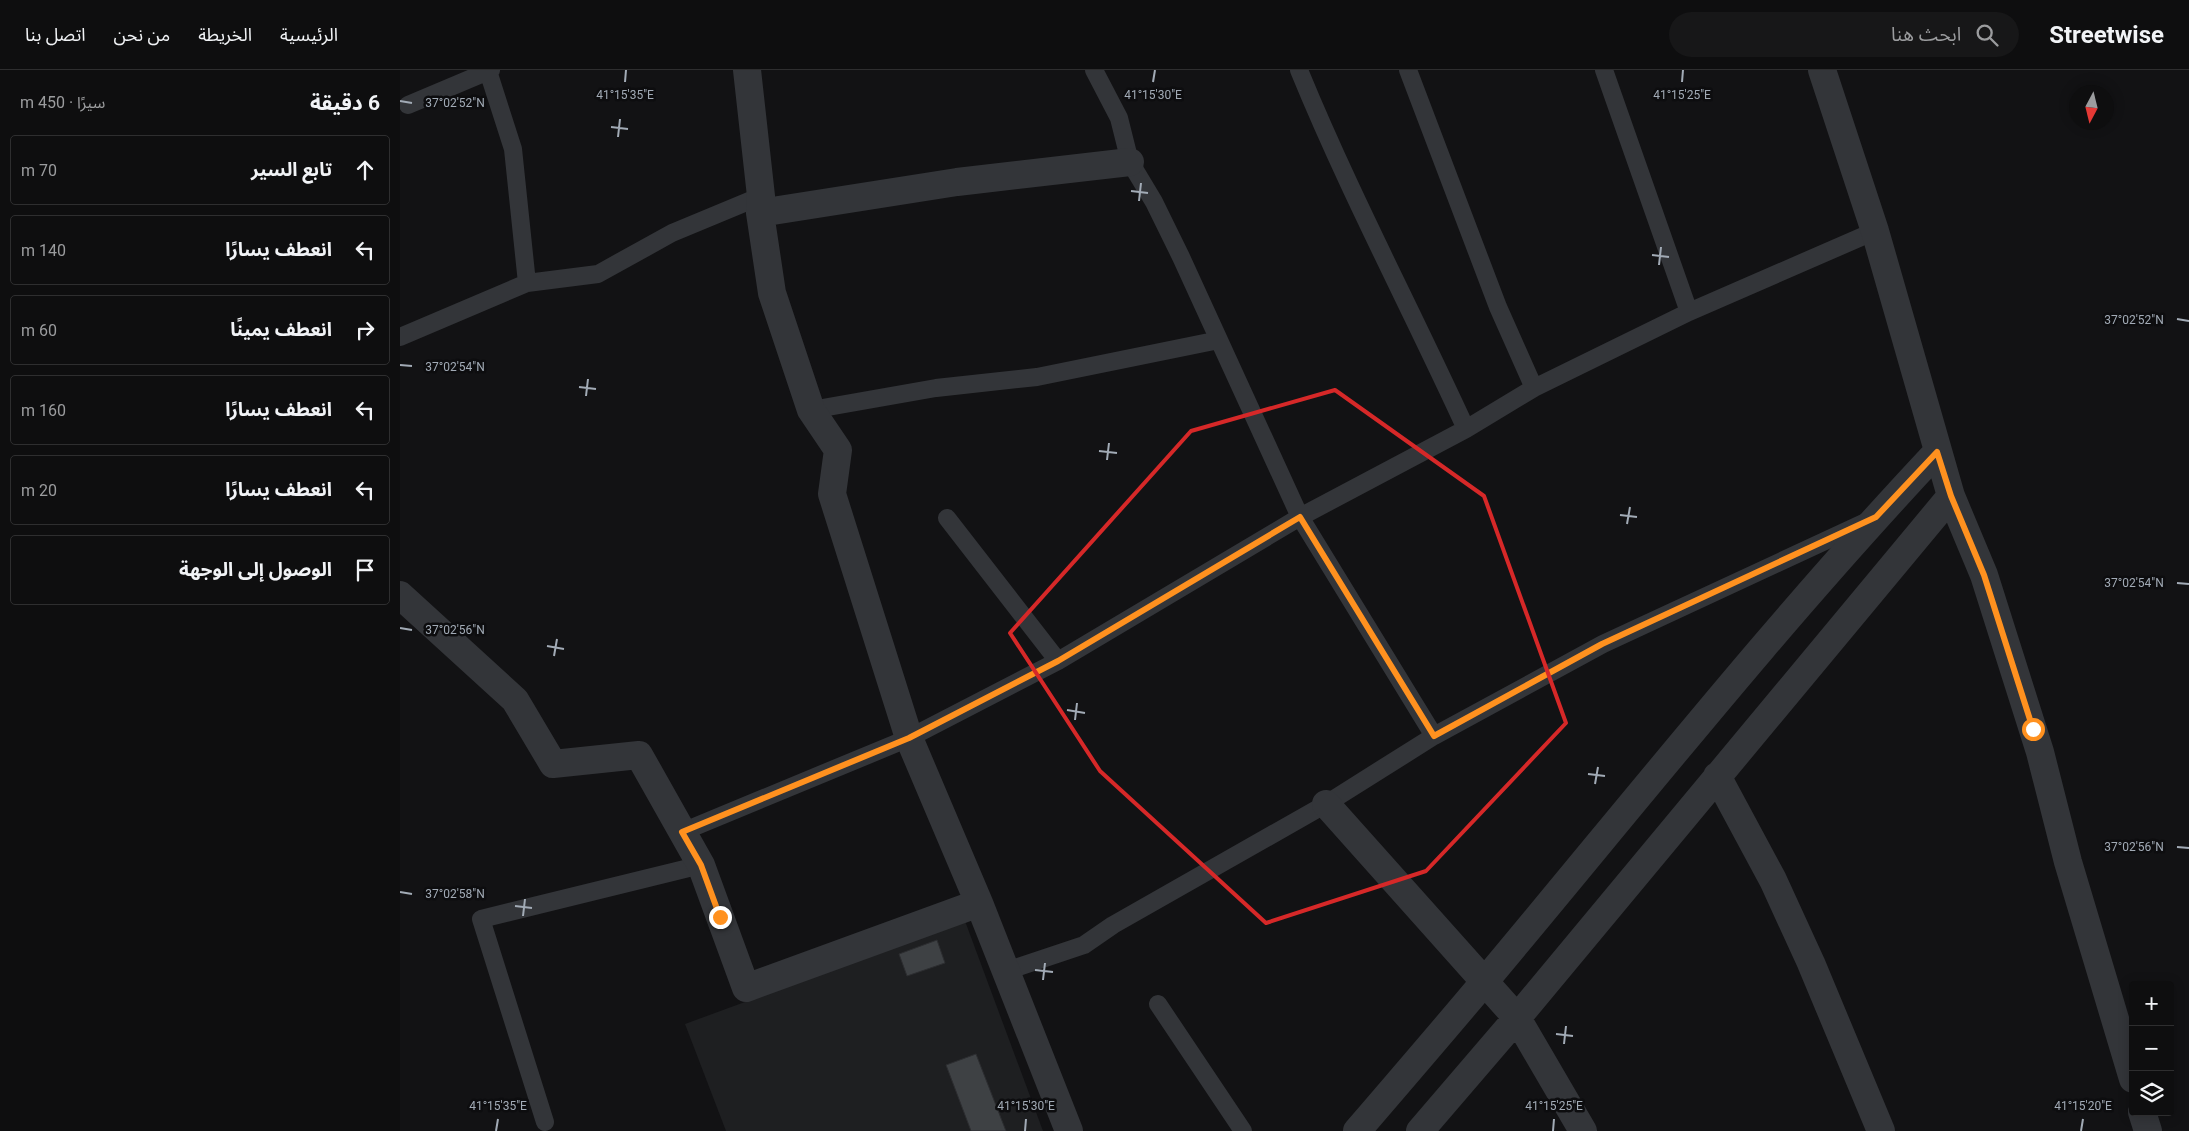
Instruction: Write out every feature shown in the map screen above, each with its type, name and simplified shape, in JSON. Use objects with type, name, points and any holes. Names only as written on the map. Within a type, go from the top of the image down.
[{"type":"street","points":[[747,70],[760,204],[772,294],[811,410],[838,450],[832,494],[909,738],[979,903],[1069,1131]]},
{"type":"street","points":[[1822,70],[1875,230],[1951,496],[1984,575],[2040,752],[2068,862],[2131,1071]]},
{"type":"street","points":[[760,204],[1130,162]]},
{"type":"street","points":[[1357,1131],[1485,982],[1722,694],[1876,517],[1937,452]]},
{"type":"street","points":[[1420,1131],[1517,1018],[1951,496]]},
{"type":"street","points":[[400,595],[515,700],[554,764],[639,755],[701,865],[746,988],[979,903]]},
{"type":"street","points":[[1717,776],[1773,880],[1811,963],[1881,1131]]},
{"type":"street","points":[[1326,804],[1517,1018],[1583,1131]]},
{"type":"street","points":[[2143,1116],[2148,1131]]},
{"type":"lane","points":[[1094,70],[1119,118],[1130,162],[1154,202],[1300,517],[1434,736]]},
{"type":"lane","points":[[1299,70],[1324,130],[1466,430]]},
{"type":"lane","points":[[1408,70],[1498,307],[1534,388]]},
{"type":"lane","points":[[1604,70],[1689,312]]},
{"type":"lane","points":[[408,105],[490,71],[513,149],[527,283]]},
{"type":"lane","points":[[400,337],[527,283],[598,274],[672,233],[760,204]]},
{"type":"lane","points":[[682,832],[909,738],[1058,661],[1300,517],[1466,430],[1534,388],[1689,312],[1875,230]]},
{"type":"lane","points":[[811,410],[936,388],[1037,377],[1219,340]]},
{"type":"lane","points":[[1006,971],[1084,945],[1113,925],[1326,804],[1434,736],[1602,644],[1876,517]]},
{"type":"lane","points":[[947,518],[1058,661]]},
{"type":"lane","points":[[545,1122],[481,919],[701,865]]},
{"type":"lane","points":[[1158,1004],[1243,1131]]},
{"type":"highlighted area","points":[[1335,390],[1484,496],[1566,723],[1426,871],[1266,923],[1100,771],[1010,633],[1191,431]]},
{"type":"shaded area","points":[[965,921],[1043,1131],[726,1131],[685,1024]]},
{"type":"building","points":[[937,940],[945,963],[907,976],[899,954]]},
{"type":"building","points":[[976,1054],[1006,1131],[971,1131],[946,1065]]},
{"type":"route","points":[[720,917],[701,865],[682,832],[909,738],[1058,661],[1300,517],[1434,736],[1602,644],[1876,517],[1937,452],[1951,496],[1984,575],[2033,729]]}]
